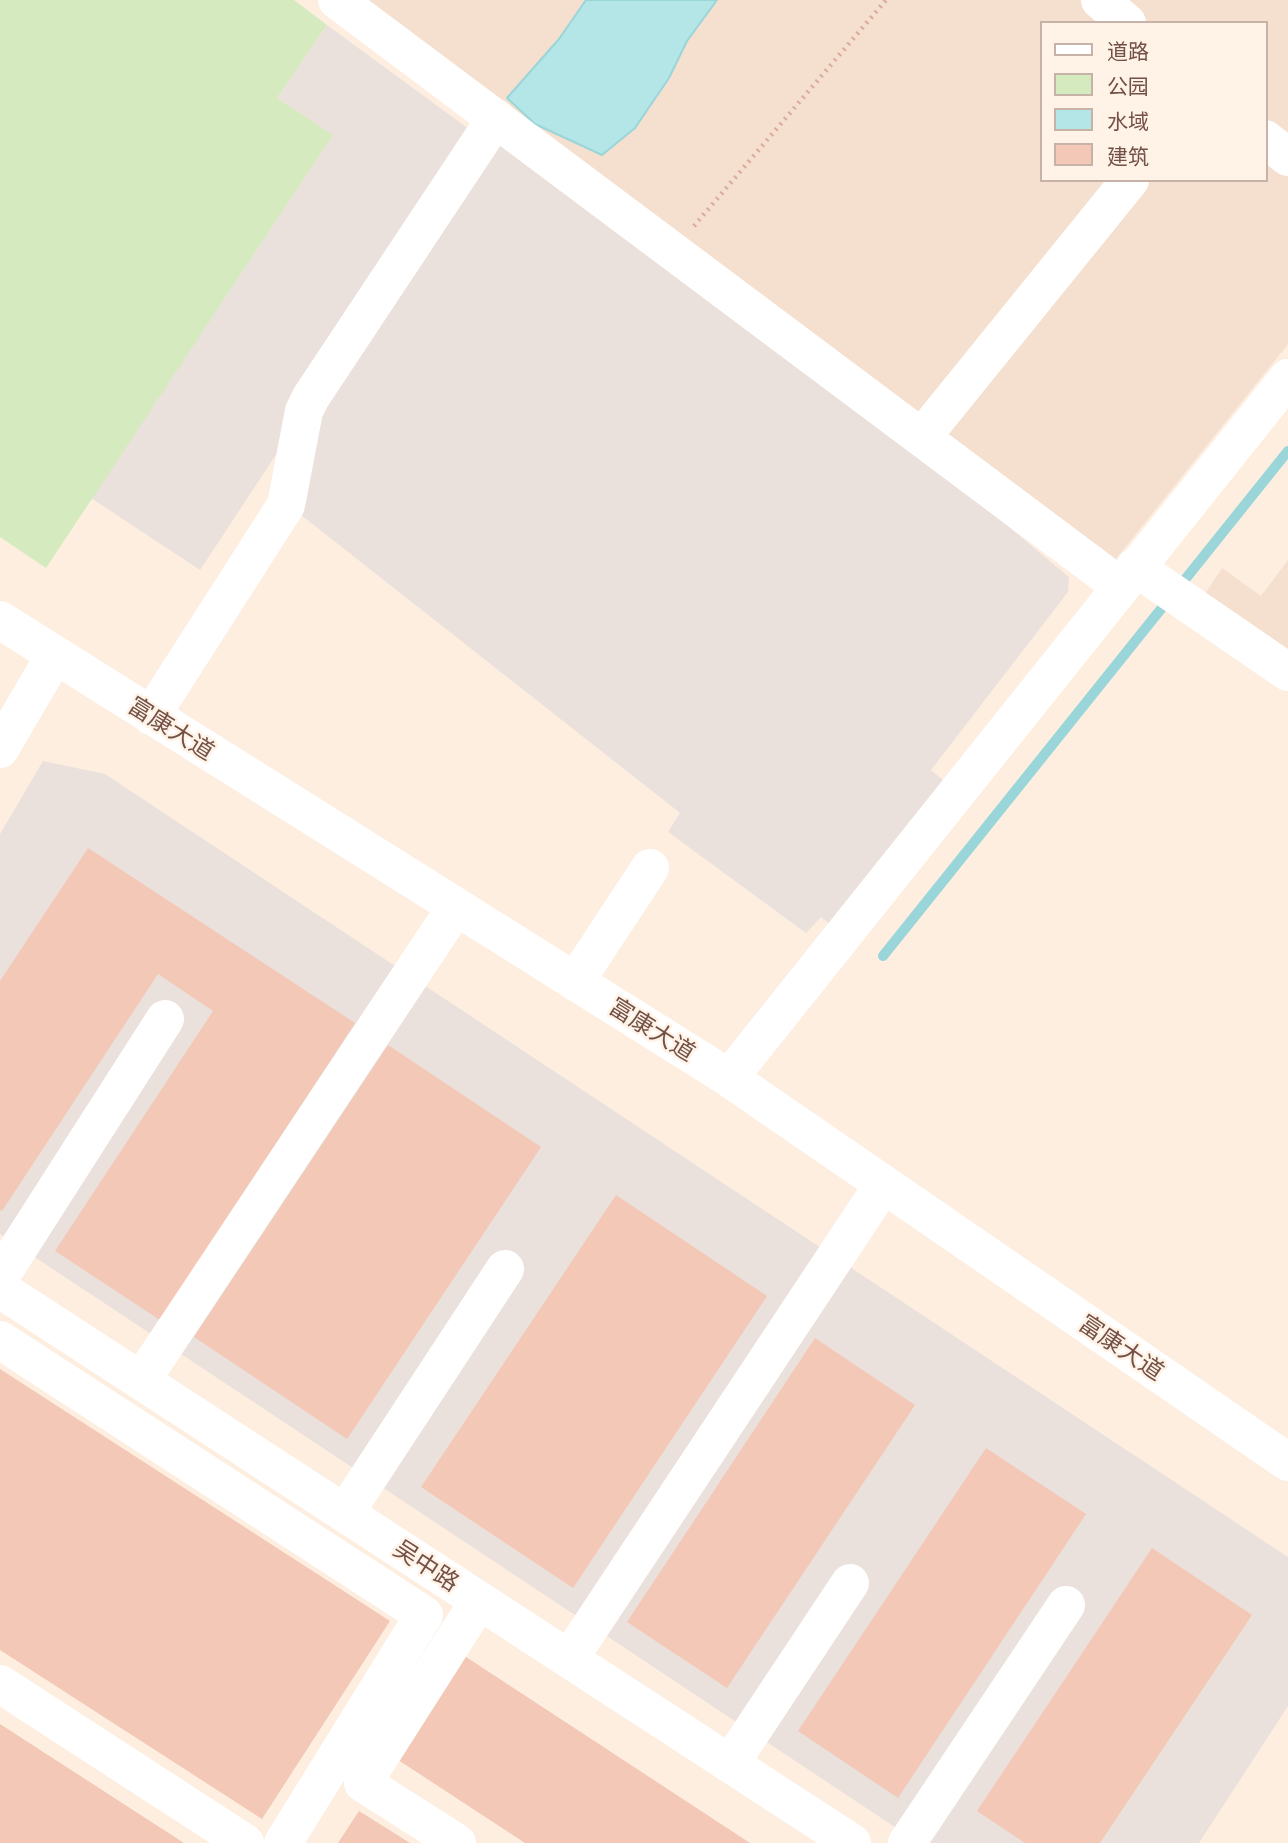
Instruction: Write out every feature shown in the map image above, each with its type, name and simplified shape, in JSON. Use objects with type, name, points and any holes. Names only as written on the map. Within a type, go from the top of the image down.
[{"type":"street","points":[[337,0],[922,437],[1288,672]]},
{"type":"street","points":[[1100,0],[1125,21]]},
{"type":"street","points":[[150,716],[286,505],[304,411],[311,397],[496,118]]},
{"type":"street","points":[[1267,141],[1288,157]]},
{"type":"street","points":[[922,437],[1128,182]]},
{"type":"street","points":[[729,1078],[1151,585],[1288,378]]},
{"type":"street","name":"富康大道","points":[[0,620],[729,1078],[1288,1462]]},
{"type":"street","points":[[0,750],[55,655]]},
{"type":"street","points":[[575,982],[650,868]]},
{"type":"street","points":[[141,1381],[456,907]]},
{"type":"street","points":[[0,1277],[165,1018]]},
{"type":"street","points":[[569,1659],[883,1185]]},
{"type":"street","points":[[345,1514],[505,1269]]},
{"type":"street","name":"吴中路","points":[[0,1289],[852,1843]]},
{"type":"street","points":[[0,1340],[424,1615],[283,1843]]},
{"type":"street","points":[[730,1764],[850,1583]]},
{"type":"street","points":[[457,1843],[363,1783],[479,1601]]},
{"type":"street","points":[[907,1843],[1066,1605]]},
{"type":"street","points":[[0,1684],[245,1843]]},
{"type":"path","points":[[673,251],[886,0]]},
{"type":"shaded area","points":[[368,0],[1288,0],[1288,344],[1115,560]]},
{"type":"shaded area","points":[[327,25],[477,135],[291,432],[200,570],[91,498],[333,135],[277,98]]},
{"type":"shaded area","points":[[504,144],[919,452],[1069,577],[1068,592],[931,770],[950,786],[836,929],[821,917],[806,933],[668,832],[680,813],[296,511],[316,404],[481,148]]},
{"type":"shaded area","points":[[1288,560],[1288,659],[1201,600],[1222,568],[1261,596]]},
{"type":"shaded area","points":[[43,761],[105,774],[1288,1557],[1288,1706],[1199,1843],[919,1843],[0,1234],[0,834]]},
{"type":"green space","points":[[0,0],[294,0],[327,25],[277,98],[333,135],[46,568],[0,537]]},
{"type":"water","points":[[586,0],[717,0],[687,41],[669,78],[635,128],[602,155],[535,124],[507,98],[559,39]]},
{"type":"building","points":[[88,848],[355,1023],[160,1320],[55,1251],[213,1011],[158,974],[2,1211],[0,1210],[0,981]]},
{"type":"building","points":[[388,1045],[541,1147],[347,1439],[194,1337]]},
{"type":"building","points":[[616,1195],[767,1296],[573,1588],[421,1487]]},
{"type":"building","points":[[815,1338],[915,1405],[727,1688],[627,1622]]},
{"type":"building","points":[[0,1369],[390,1621],[262,1819],[0,1650]]},
{"type":"building","points":[[986,1448],[1086,1514],[898,1798],[798,1731]]},
{"type":"building","points":[[1152,1548],[1252,1615],[1100,1843],[1025,1843],[977,1811]]},
{"type":"building","points":[[457,1651],[750,1843],[525,1843],[389,1754]]},
{"type":"building","points":[[0,1724],[184,1843],[0,1843]]},
{"type":"building","points":[[359,1811],[410,1843],[338,1843]]},
{"type":"waterway","points":[[1179,587],[1288,451]]},
{"type":"waterway","points":[[883,956],[1169,599]]}]
